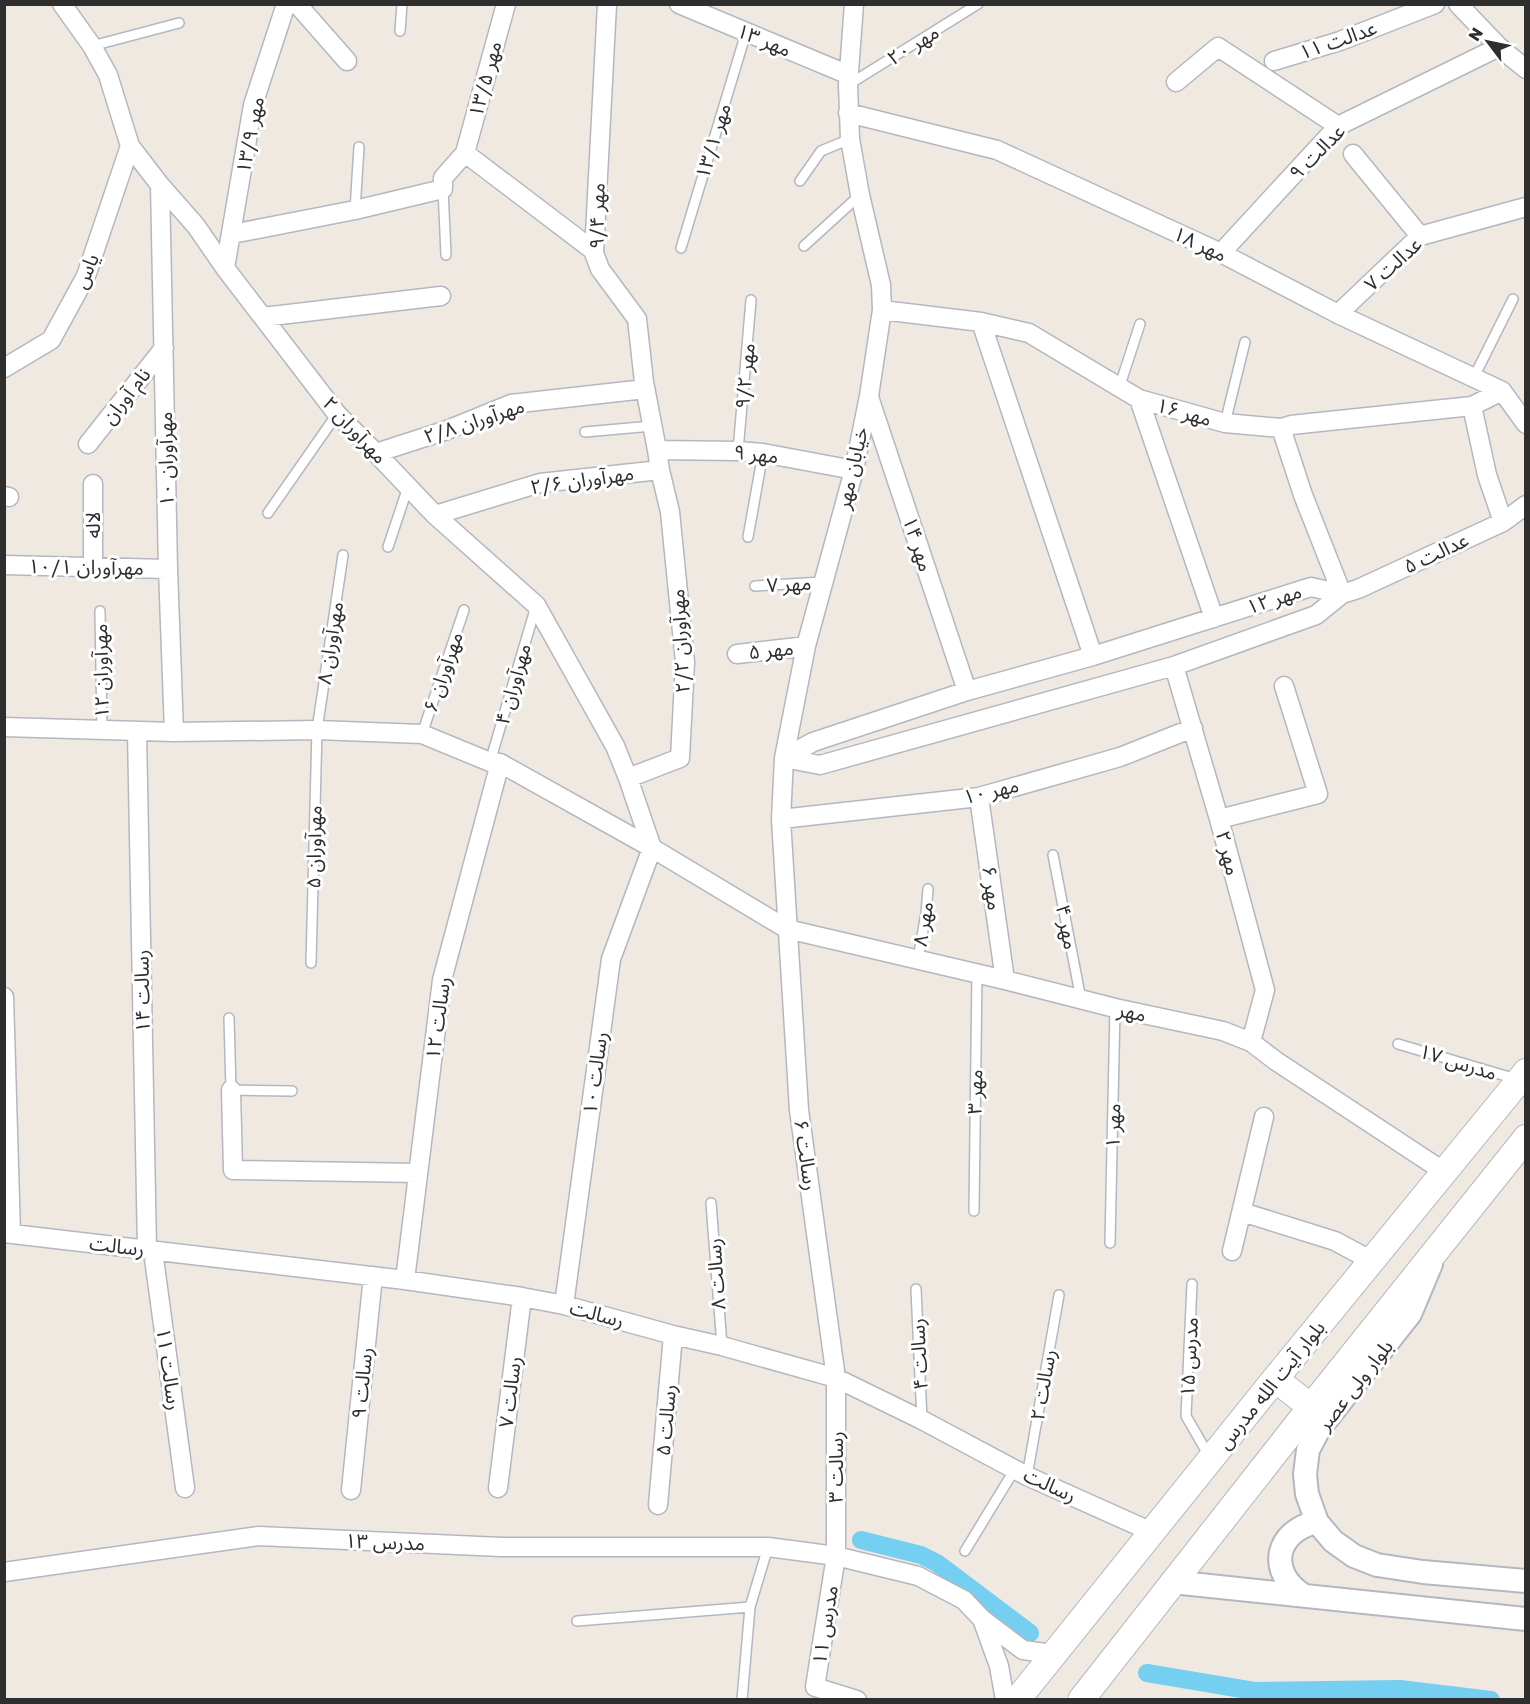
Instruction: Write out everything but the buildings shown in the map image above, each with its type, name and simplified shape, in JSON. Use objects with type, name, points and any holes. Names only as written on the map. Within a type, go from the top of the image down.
[{"type":"main road","name":"بلوار آیت الله مدرس","points":[[1017,1700],[1522,1076]]},
{"type":"main road","points":[[1081,1700],[1172,1582],[1525,1139]]},
{"type":"main road","points":[[1275,1379],[1311,1407]]},
{"type":"street","name":"مهرآوران ۲","points":[[62,4],[92,45],[108,75],[130,147],[196,226],[225,268],[337,414],[435,515],[536,605],[615,746],[652,848]]},
{"type":"street","name":"مهر ۱۳/۹","points":[[225,268],[253,105],[285,4]]},
{"type":"street","points":[[297,4],[347,60]]},
{"type":"street","name":"مهر ۱۳/۵","points":[[465,153],[506,4]]},
{"type":"street","name":"مهر ۹/۴","points":[[607,4],[594,250],[600,269],[637,319],[645,389],[660,470]]},
{"type":"street","name":"مهر ۱۳","points":[[679,4],[848,80]]},
{"type":"street","name":"خیابان مهر","points":[[787,929],[781,819],[784,758],[806,646],[854,470],[869,396],[882,310],[881,285],[860,195],[850,139],[848,80],[854,4]]},
{"type":"street","name":"عدالت ۱۱","points":[[1274,62],[1340,41],[1435,4]]},
{"type":"street","points":[[1458,4],[1499,47],[1526,69]]},
{"type":"street","points":[[1176,82],[1218,47],[1338,126]]},
{"type":"street","name":"عدالت ۹","points":[[1221,253],[1338,126],[1499,47]]},
{"type":"street","name":"مهر ۱۸","points":[[848,113],[997,150],[1221,253],[1338,314],[1502,391],[1526,424]]},
{"type":"street","name":"یاس","points":[[4,368],[51,340],[86,276],[130,147]]},
{"type":"street","points":[[232,234],[355,210],[443,189],[443,178],[465,153],[594,250]]},
{"type":"street","points":[[1353,154],[1420,236]]},
{"type":"street","name":"مهرآوران ۱۰","points":[[160,185],[168,569],[174,732]]},
{"type":"street","name":"عدالت ۷","points":[[1338,314],[1420,236],[1526,207]]},
{"type":"street","points":[[263,317],[441,296]]},
{"type":"street","name":"مهر ۱۶","points":[[882,310],[981,322],[1029,333],[1139,399],[1225,423],[1281,428],[1291,425],[1472,406],[1502,391]]},
{"type":"street","points":[[981,322],[1093,656]]},
{"type":"street","name":"نام آوران","points":[[88,444],[164,348]]},
{"type":"street","name":"مهرآوران ۲/۸","points":[[376,453],[447,430],[511,404],[645,389]]},
{"type":"street","name":"مهر ۱۴","points":[[869,396],[967,691]]},
{"type":"street","points":[[1139,399],[1214,618]]},
{"type":"street","points":[[1472,406],[1486,475],[1503,522]]},
{"type":"street","points":[[1281,428],[1303,495],[1342,594]]},
{"type":"street","name":"مهر ۹","points":[[657,450],[763,453],[854,470]]},
{"type":"street","name":"مهرآوران ۲/۶","points":[[435,515],[540,483],[660,470]]},
{"type":"street","name":"مهرآوران ۲/۲","points":[[628,778],[681,758],[685,662],[670,512],[660,470]]},
{"type":"street","name":"لاله","points":[[93,484],[93,567]]},
{"type":"street","name":"عدالت ۵","points":[[1342,594],[1359,589],[1503,522],[1526,505]]},
{"type":"street","name":"مهرآوران ۱۰/۱","points":[[4,565],[168,569]]},
{"type":"street","name":"مهر ۱۲","points":[[784,758],[813,742],[967,691],[1093,656],[1311,587],[1342,594]]},
{"type":"street","name":"مهر ۱۲","points":[[784,758],[819,765],[1174,666],[1316,615],[1342,594]]},
{"type":"street","points":[[1127,644],[1137,676]]},
{"type":"street","name":"مهر ۵","points":[[737,654],[806,646]]},
{"type":"street","name":"مهر ۲","points":[[1174,666],[1219,819],[1265,990],[1251,1042]]},
{"type":"street","points":[[1219,819],[1318,794],[1284,686]]},
{"type":"street","points":[[4,727],[137,732],[316,730],[422,734]]},
{"type":"street","name":"مهر ۱۰","points":[[781,819],[979,796],[1120,757],[1193,728]]},
{"type":"street","name":"رسالت ۱۴","points":[[137,732],[150,1250]]},
{"type":"street","name":"مهر","points":[[422,734],[495,762],[652,848],[787,929],[1115,1008],[1223,1031],[1251,1042],[1276,1061],[1443,1171]]},
{"type":"street","name":"رسالت ۱۲","points":[[405,1280],[442,980],[495,762]]},
{"type":"street","name":"مهر ۶","points":[[979,796],[1005,980]]},
{"type":"street","name":"رسالت ۱۰","points":[[564,1305],[611,959],[652,848]]},
{"type":"street","name":"رسالت ۶","points":[[787,929],[799,1110],[836,1378]]},
{"type":"street","points":[[4,997],[8,1233]]},
{"type":"street","points":[[231,1090],[233,1170],[418,1173]]},
{"type":"street","points":[[1232,1251],[1264,1116]]},
{"type":"street","points":[[1242,1212],[1335,1241],[1372,1261]]},
{"type":"street","name":"رسالت","points":[[8,1233],[373,1276],[522,1297],[564,1305],[722,1346],[836,1378],[1021,1472],[1152,1532]]},
{"type":"street","name":"بلوار ولی عصر","points":[[1438,1247],[1410,1314],[1319,1429],[1308,1450],[1305,1474],[1307,1494],[1317,1522],[1333,1541],[1354,1556],[1377,1565],[1423,1572],[1526,1581]]},
{"type":"street","name":"رسالت ۱۱","points":[[150,1250],[185,1488]]},
{"type":"street","name":"رسالت ۹","points":[[351,1490],[373,1276]]},
{"type":"street","name":"رسالت ۷","points":[[498,1488],[522,1297]]},
{"type":"street","name":"رسالت ۵","points":[[658,1505],[673,1335]]},
{"type":"street","name":"رسالت ۳","points":[[836,1378],[836,1556]]},
{"type":"street","points":[[1303,1595],[1292,1588],[1285,1578],[1281,1566],[1281,1553],[1285,1541],[1293,1531],[1317,1522]]},
{"type":"street","name":"مدرس ۱۳","points":[[4,1572],[259,1536],[501,1546],[768,1547],[836,1556],[918,1576],[964,1600],[982,1619],[1023,1650],[1053,1654]]},
{"type":"street","name":"مدرس ۱۱","points":[[836,1556],[815,1687],[857,1700]]},
{"type":"street","points":[[1172,1582],[1526,1619]]},
{"type":"street","points":[[982,1619],[999,1666],[1005,1700]]},
{"type":"lane","points":[[400,31],[402,4]]},
{"type":"lane","name":"مهر ۲۰","points":[[848,80],[978,4]]},
{"type":"lane","points":[[92,45],[179,23]]},
{"type":"lane","name":"مهر ۱۳/۱","points":[[681,248],[746,33]]},
{"type":"lane","points":[[800,182],[821,151],[850,139]]},
{"type":"lane","points":[[355,210],[358,147]]},
{"type":"lane","points":[[443,189],[446,255]]},
{"type":"lane","points":[[804,246],[860,195]]},
{"type":"lane","points":[[1474,377],[1513,299]]},
{"type":"lane","name":"مهر ۹/۲","points":[[738,451],[751,300]]},
{"type":"lane","points":[[1119,388],[1140,324]]},
{"type":"lane","points":[[1225,423],[1245,342]]},
{"type":"lane","points":[[268,513],[337,414]]},
{"type":"lane","points":[[585,432],[652,426]]},
{"type":"lane","points":[[748,537],[763,453]]},
{"type":"lane","points":[[388,547],[408,487]]},
{"type":"lane","name":"مهرآوران ۸","points":[[316,730],[343,555]]},
{"type":"lane","name":"مهر ۷","points":[[755,586],[823,582]]},
{"type":"lane","name":"مهرآوران ۴","points":[[495,762],[536,605]]},
{"type":"lane","name":"مهرآوران ۶","points":[[422,734],[464,610]]},
{"type":"lane","name":"مهرآوران ۱۲","points":[[100,611],[102,731]]},
{"type":"lane","name":"مهرآوران ۵","points":[[311,963],[316,730]]},
{"type":"lane","name":"مهر ۴","points":[[1053,855],[1081,999]]},
{"type":"lane","name":"مهر ۸","points":[[918,959],[928,889]]},
{"type":"lane","name":"مهر ۳","points":[[974,1210],[977,973]]},
{"type":"lane","name":"مهر ۱","points":[[1110,1243],[1115,1008]]},
{"type":"lane","points":[[230,1017],[231,1090],[292,1091]]},
{"type":"lane","name":"مدرس ۱۷","points":[[1398,1044],[1522,1076]]},
{"type":"lane","name":"رسالت ۸","points":[[711,1203],[722,1346]]},
{"type":"lane","name":"مدرس ۱۵","points":[[1192,1284],[1186,1416],[1211,1459]]},
{"type":"lane","name":"رسالت ۴","points":[[916,1289],[922,1420]]},
{"type":"lane","name":"رسالت ۲","points":[[1021,1472],[1059,1295]]},
{"type":"lane","points":[[965,1551],[1021,1472]]},
{"type":"lane","points":[[742,1700],[750,1606],[768,1547]]},
{"type":"lane","points":[[577,1621],[750,1606]]},
{"type":"waterway","points":[[861,1540],[921,1555],[937,1563],[1030,1633]]},
{"type":"waterway","points":[[1147,1673],[1254,1691],[1400,1689],[1491,1700]]}]
